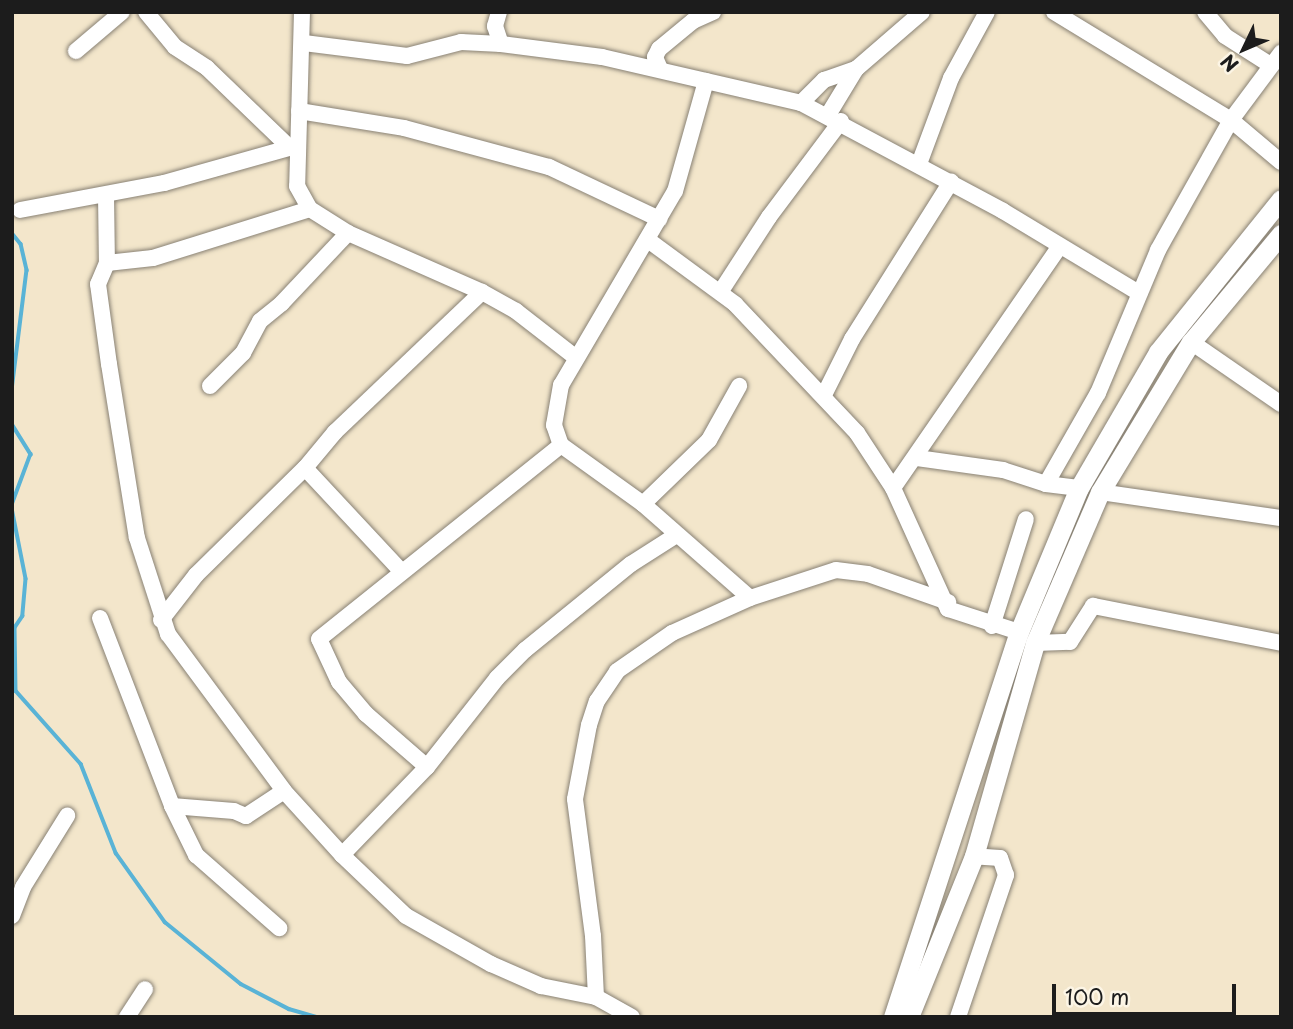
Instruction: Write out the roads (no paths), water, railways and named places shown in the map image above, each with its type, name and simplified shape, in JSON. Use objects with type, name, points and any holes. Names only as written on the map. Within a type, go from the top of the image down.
[{"type":"main road","points":[[893,1017],[1079,488],[1158,352],[1281,199]]},
{"type":"main road","points":[[908,1017],[974,856],[1027,638],[1100,492],[1191,342],[1281,234]]},
{"type":"street","points":[[76,51],[122,12]]},
{"type":"street","points":[[146,12],[175,47],[207,68],[293,147]]},
{"type":"street","points":[[302,12],[304,43],[299,111],[293,147],[297,186],[310,209],[348,233],[482,292],[516,312],[575,357]]},
{"type":"street","points":[[499,12],[495,26],[501,44]]},
{"type":"street","points":[[660,69],[655,57],[659,48],[693,21],[713,12]]},
{"type":"street","points":[[801,103],[824,80],[856,69],[922,12]]},
{"type":"street","points":[[919,164],[946,88],[986,12]]},
{"type":"street","points":[[1054,12],[1231,120],[1281,162]]},
{"type":"street","points":[[1046,484],[1098,393],[1152,261],[1231,120],[1275,58],[1225,36],[1205,12]]},
{"type":"street","points":[[304,43],[407,56],[461,42],[501,44],[660,69],[801,103],[919,164],[1139,293]]},
{"type":"street","points":[[721,291],[834,118],[856,69]]},
{"type":"street","points":[[706,81],[675,191],[595,333],[575,357],[555,404],[554,425],[561,445],[642,504],[675,536],[750,598]]},
{"type":"street","points":[[299,111],[404,128],[549,167],[659,219]]},
{"type":"street","points":[[20,210],[106,195],[293,147]]},
{"type":"street","points":[[824,395],[852,339],[951,182]]},
{"type":"street","points":[[106,195],[107,263],[98,284],[138,538],[161,620],[195,674],[284,791],[342,855],[407,916],[440,936],[541,986],[596,997],[632,1017]]},
{"type":"street","points":[[107,263],[153,258],[310,209]]},
{"type":"street","points":[[210,386],[243,353],[260,321],[282,303],[348,233]]},
{"type":"street","points":[[648,240],[721,291],[824,395],[857,433],[893,488],[948,602],[948,610],[1027,638],[1070,642],[1088,610],[1104,607],[1281,643]]},
{"type":"street","points":[[893,488],[917,458],[1059,247]]},
{"type":"street","points":[[161,620],[196,575],[305,468],[335,432],[482,292]]},
{"type":"street","points":[[1191,342],[1281,404]]},
{"type":"street","points":[[642,504],[709,440],[740,386]]},
{"type":"street","points":[[427,767],[366,714],[339,682],[318,645],[321,633],[561,445]]},
{"type":"street","points":[[917,458],[1003,470],[1046,484],[1079,488]]},
{"type":"street","points":[[305,468],[400,570]]},
{"type":"street","points":[[1100,492],[1281,518]]},
{"type":"street","points":[[992,626],[1026,519]]},
{"type":"street","points":[[342,855],[427,767],[449,735],[525,650],[631,564],[675,536]]},
{"type":"street","points":[[596,997],[593,936],[575,799],[582,754],[597,701],[617,671],[650,645],[750,598],[836,570],[868,574],[948,602]]},
{"type":"street","points":[[100,618],[172,806],[208,870],[232,885],[279,928]]},
{"type":"street","points":[[172,806],[234,811],[246,817],[284,791]]},
{"type":"street","points":[[12,916],[23,887],[67,816]]},
{"type":"street","points":[[958,1017],[1006,875],[1000,858],[974,856]]},
{"type":"street","points":[[127,1017],[145,989]]},
{"type":"waterway","points":[[12,233],[21,244],[27,270],[12,391]]},
{"type":"waterway","points":[[12,424],[31,454],[12,505]]},
{"type":"waterway","points":[[12,508],[26,579],[23,616],[15,628],[16,691],[81,764],[116,853],[165,922],[241,984],[289,1009],[317,1017]]}]
